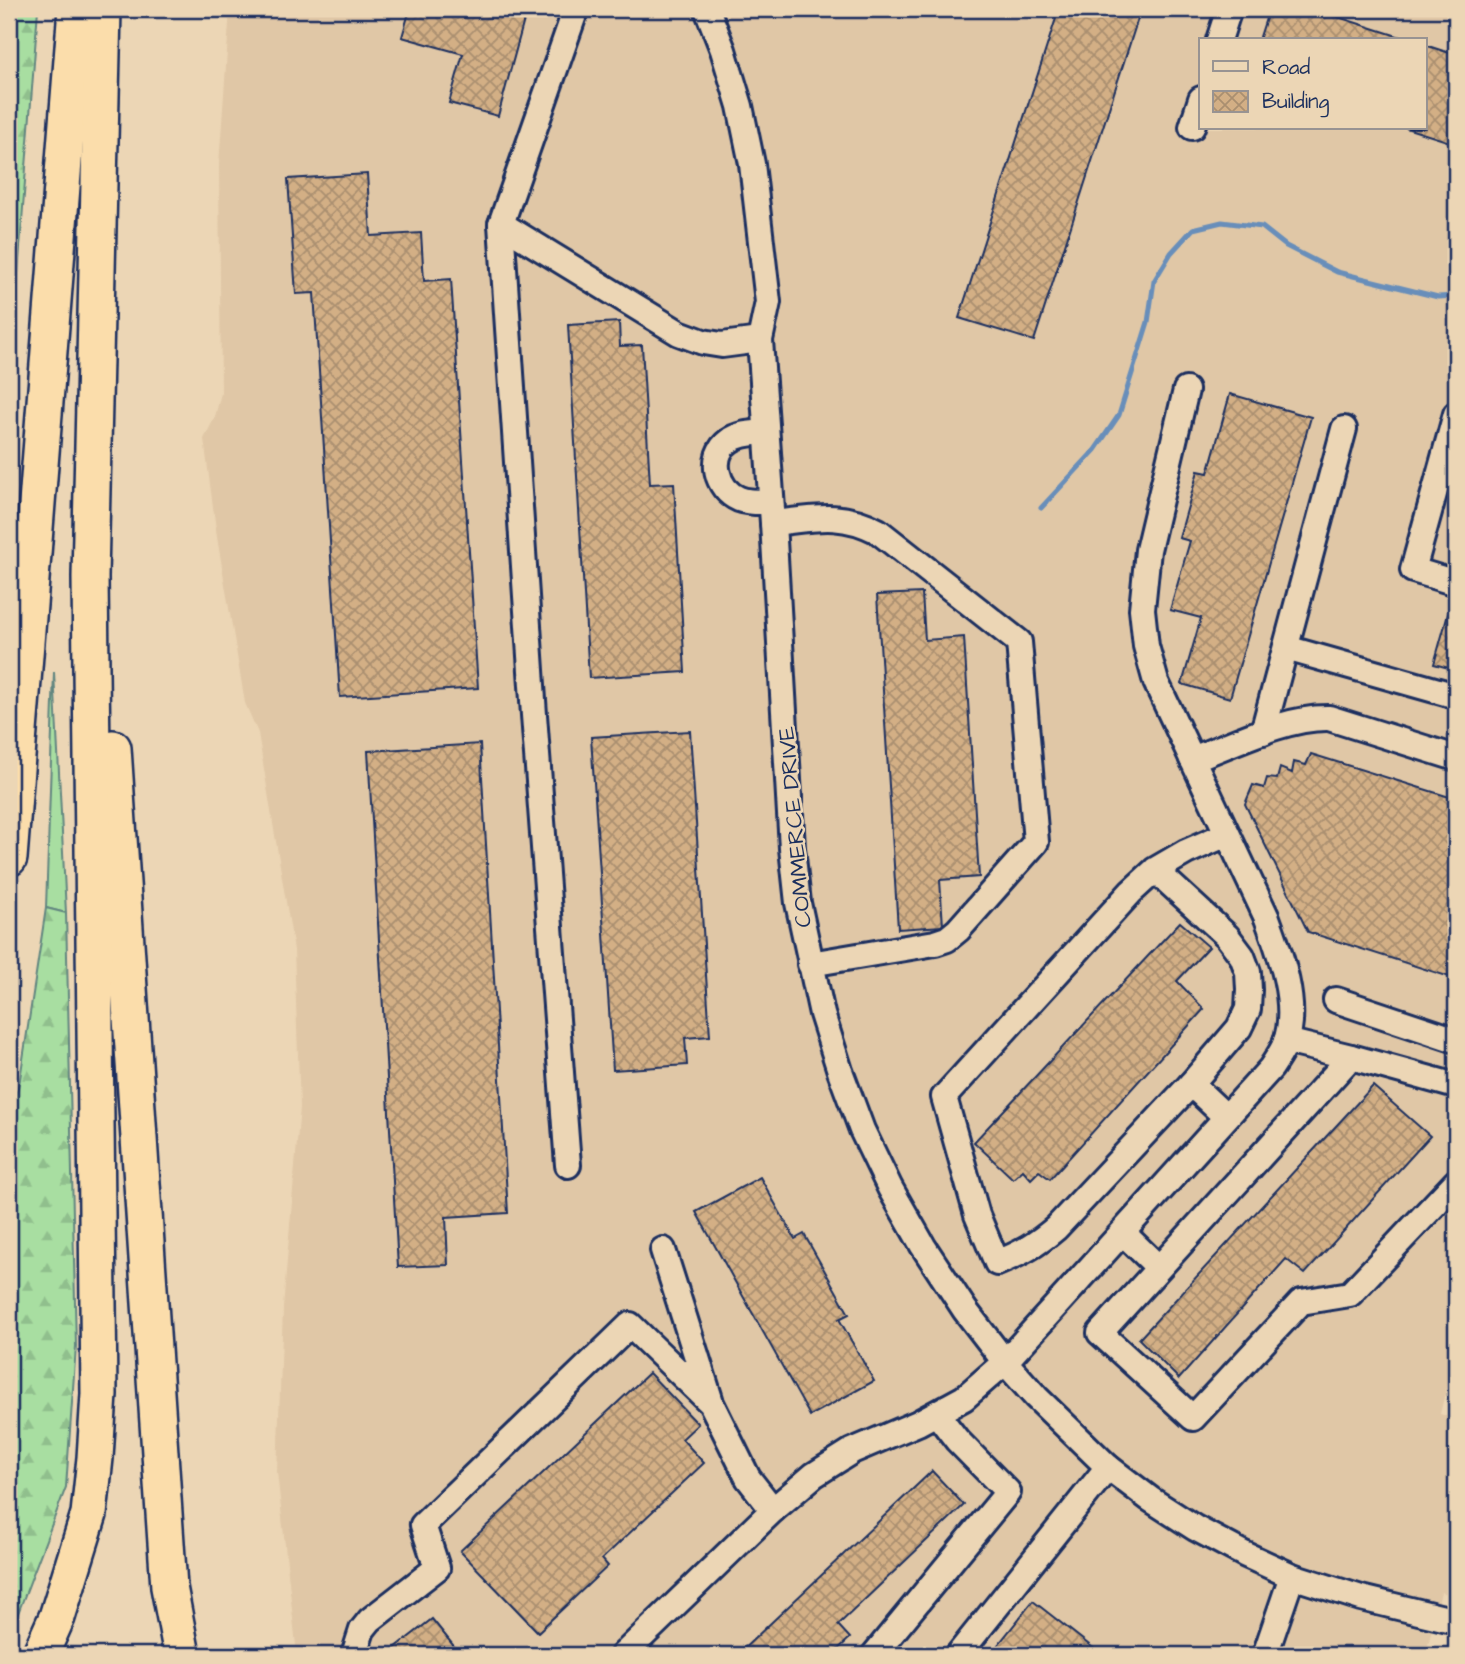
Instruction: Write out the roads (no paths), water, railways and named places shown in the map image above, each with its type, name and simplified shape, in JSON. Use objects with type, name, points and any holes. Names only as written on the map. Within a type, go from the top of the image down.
[{"type":"highway","points":[[9,858],[76,9]]},
{"type":"highway","points":[[40,1655],[57,1618],[89,1514],[98,1407],[90,577],[103,9]]},
{"type":"highway","points":[[95,354],[102,576],[164,1514],[169,1587],[182,1655]]},
{"type":"street","points":[[568,1165],[532,688],[502,224],[576,9]]},
{"type":"street","name":"COMMERCE DRIVE","points":[[707,9],[740,106],[752,164],[768,302],[760,340],[792,848],[798,903],[822,1014],[862,1130],[890,1188],[958,1300],[1005,1362],[1036,1397],[1108,1467],[1150,1499],[1244,1555],[1293,1576],[1361,1598],[1456,1621]]},
{"type":"street","points":[[1220,38],[1229,9]]},
{"type":"street","points":[[1192,127],[1199,105]]},
{"type":"street","points":[[502,224],[679,333],[703,342],[722,345],[760,340]]},
{"type":"street","points":[[623,1655],[773,1510],[814,1475],[852,1451],[937,1414],[964,1398],[1005,1362],[1280,1055],[1289,1023],[1289,1000],[1281,957],[1267,918],[1156,682],[1146,646],[1142,610],[1148,550],[1186,390]]},
{"type":"street","points":[[1456,414],[1413,570],[1456,583]]},
{"type":"street","points":[[1263,732],[1344,429]]},
{"type":"street","points":[[766,432],[741,435],[729,440],[720,450],[716,460],[717,473],[721,484],[730,494],[772,513],[845,518],[860,522],[877,531],[1019,642],[1036,842],[947,939],[810,964]]},
{"type":"street","points":[[1286,648],[1456,696]]},
{"type":"street","points":[[1192,759],[1303,719],[1329,718],[1456,758]]},
{"type":"street","points":[[1155,870],[1227,936],[1242,956],[1248,972],[1248,1009],[1239,1028],[1191,1084],[1056,1228],[1035,1246],[997,1263],[980,1222],[944,1097],[1131,892],[1155,870],[1185,852],[1227,834]]},
{"type":"street","points":[[1336,1000],[1456,1040]]},
{"type":"street","points":[[1286,1041],[1351,1056],[1456,1086]]},
{"type":"street","points":[[1351,1056],[1100,1332],[1193,1418],[1301,1302],[1350,1294],[1456,1182]]},
{"type":"street","points":[[1191,1084],[1226,1117]]},
{"type":"street","points":[[1123,1233],[1158,1267]]},
{"type":"street","points":[[663,1250],[711,1403],[748,1478],[773,1510]]},
{"type":"street","points":[[354,1655],[362,1630],[370,1620],[437,1568],[423,1525],[630,1325],[711,1403]]},
{"type":"street","points":[[874,1655],[1008,1492],[957,1440],[937,1414]]},
{"type":"street","points":[[958,1655],[1108,1467]]},
{"type":"street","points":[[1265,1655],[1293,1576]]},
{"type":"waterway","points":[[1041,508],[1095,450],[1119,415],[1148,322],[1154,281],[1171,253],[1193,229],[1222,222],[1262,227],[1286,246],[1337,272],[1438,297],[1456,296]]}]
